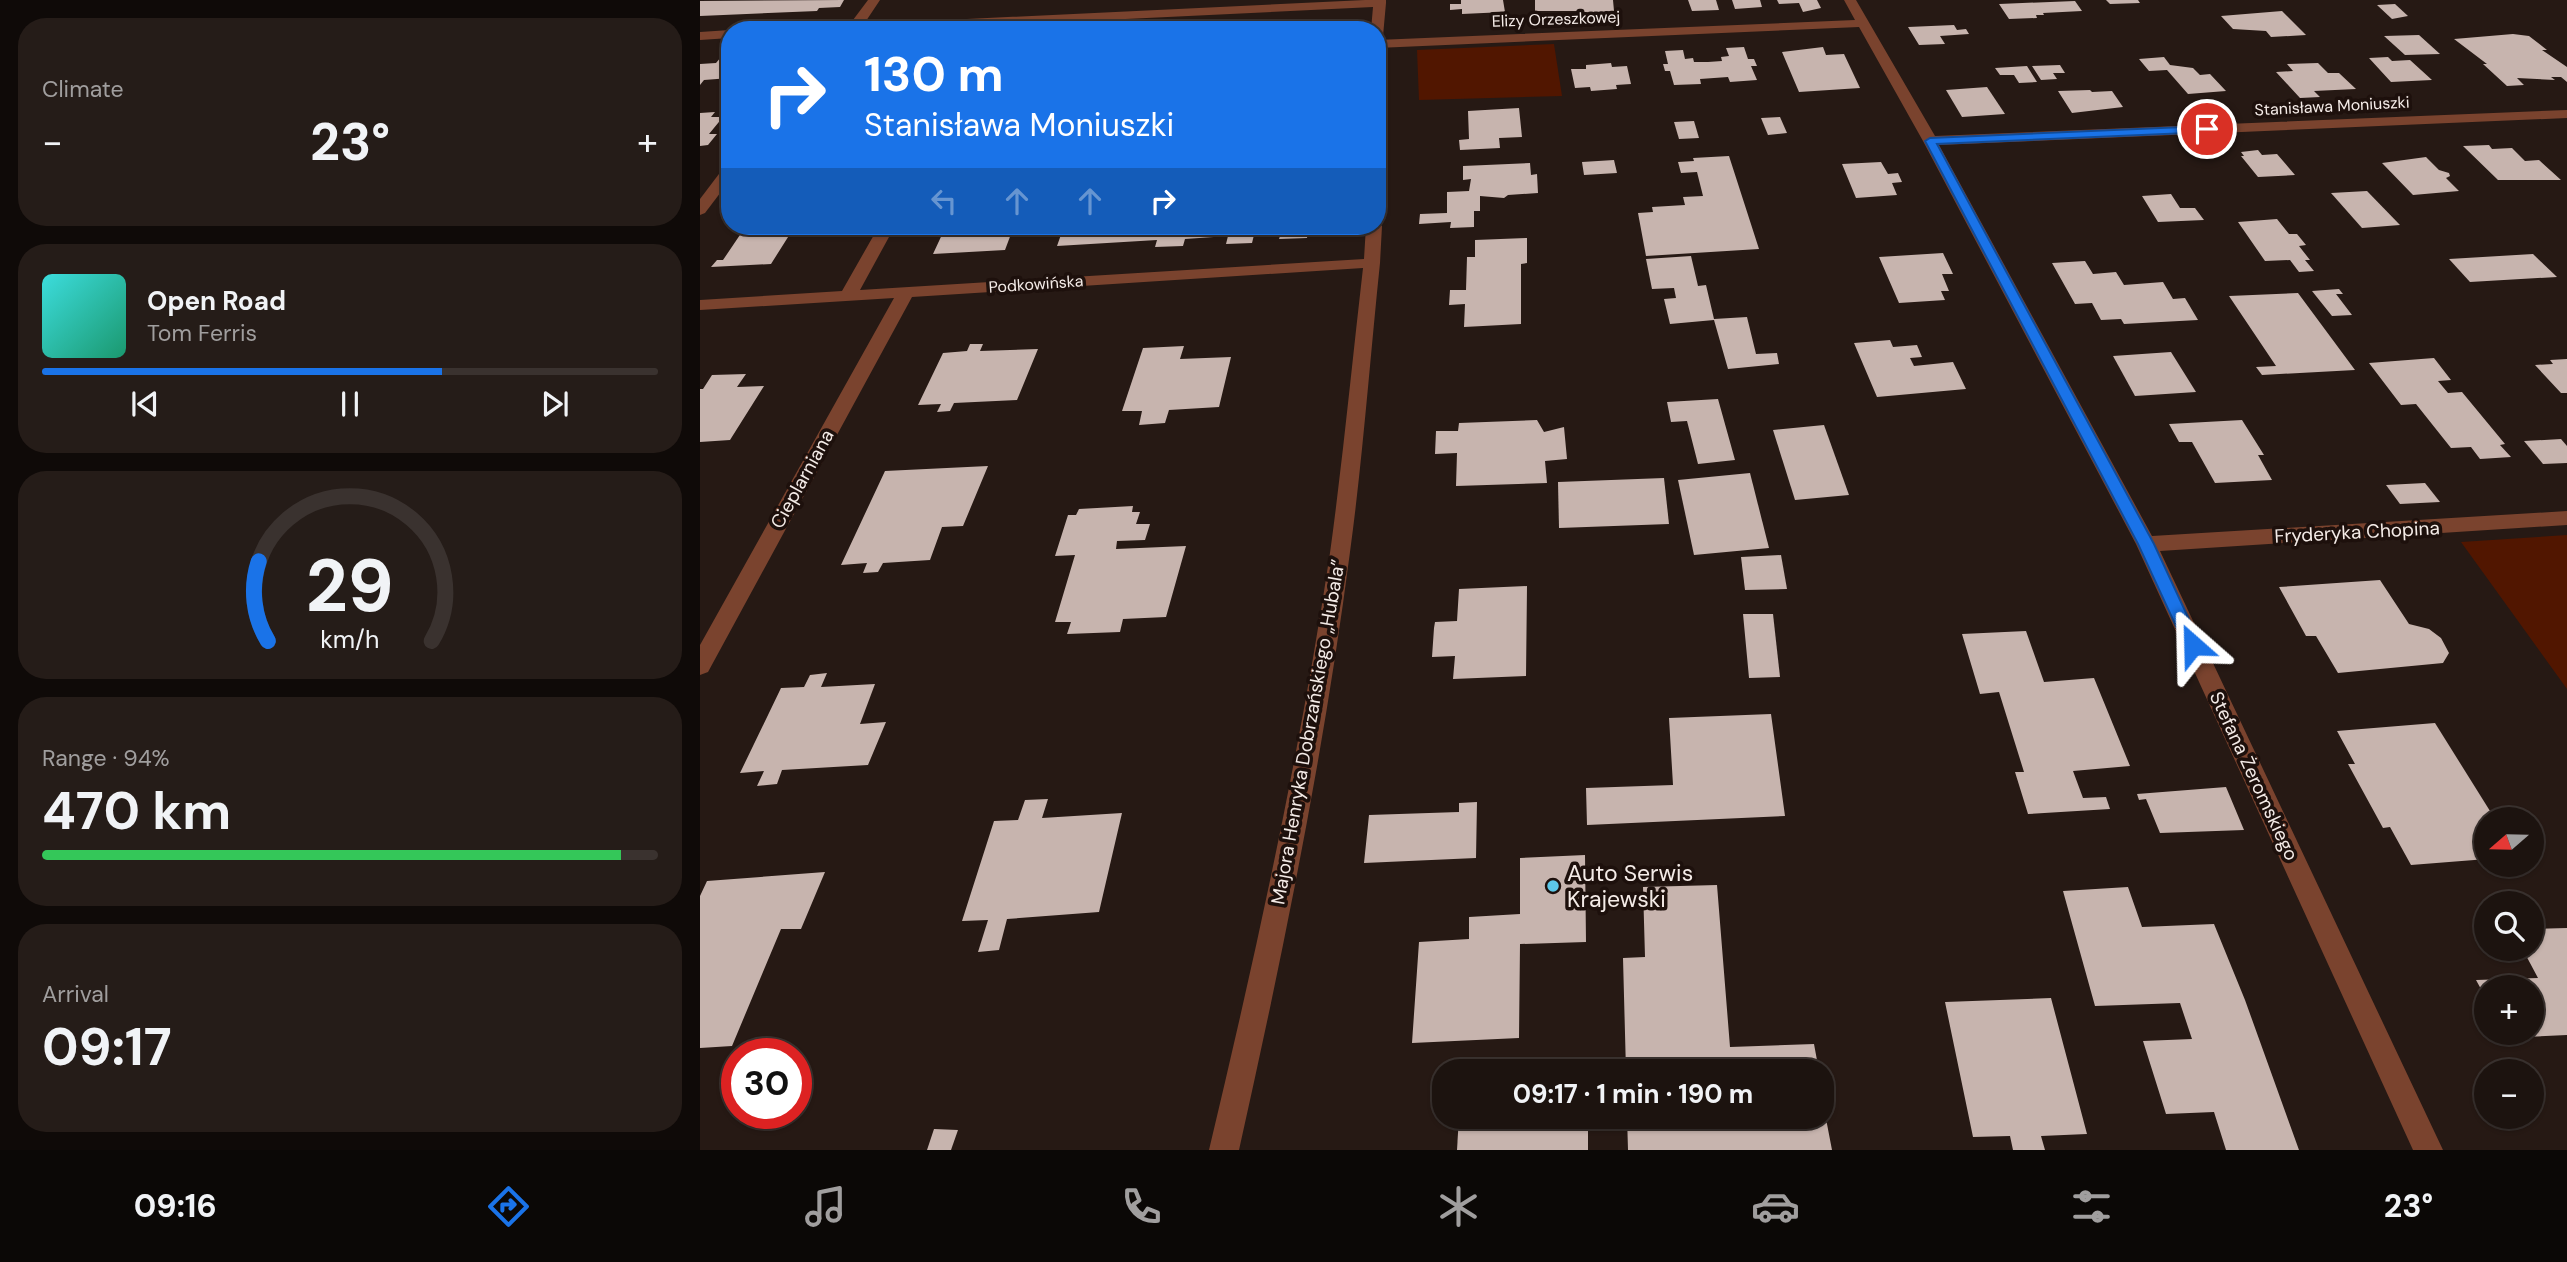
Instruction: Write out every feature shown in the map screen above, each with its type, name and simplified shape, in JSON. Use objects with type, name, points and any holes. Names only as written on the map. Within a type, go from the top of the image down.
[{"type":"street","points":[[859,21],[874,0]]},
{"type":"street","name":"Stefana Żeromskiego","points":[[1850,0],[1930,141],[2146,544],[2428,1150]]},
{"type":"street","points":[[1064,21],[1380,2],[1378,21]]},
{"type":"street","name":"Elizy Orzeszkowej","points":[[1386,44],[1862,23]]},
{"type":"street","points":[[700,36],[721,35]]},
{"type":"street","name":"Stanisława Moniuszki","points":[[1930,141],[2567,114]]},
{"type":"street","points":[[700,210],[721,181]]},
{"type":"street","points":[[848,296],[882,235]]},
{"type":"street","name":"Majora Henryka Dobrzańskiego „Hubala”","points":[[1224,1150],[1254,1021],[1311,731],[1340,552],[1374,235]]},
{"type":"street","name":"Podkowińska","points":[[700,305],[1372,263]]},
{"type":"street","name":"Cieplarniana","points":[[700,666],[906,292]]},
{"type":"street","name":"Fryderyka Chopina","points":[[2146,544],[2567,518]]},
{"type":"shaded area","points":[[1554,44],[1562,96],[1419,100],[1417,50]]},
{"type":"shaded area","points":[[2567,535],[2567,689],[2461,542]]},
{"type":"building","points":[[844,0],[840,7],[819,8],[817,11],[700,16],[700,1]]},
{"type":"building","points":[[1461,0],[1503,0],[1505,12],[1462,14],[1462,9],[1450,10],[1450,4],[1461,4]]},
{"type":"building","points":[[1535,0],[1613,0],[1614,11],[1584,14],[1583,11],[1535,11]]},
{"type":"building","points":[[1688,0],[1716,0],[1719,10],[1692,11]]},
{"type":"building","points":[[1732,0],[1760,0],[1762,7],[1735,9]]},
{"type":"building","points":[[1777,0],[1817,0],[1821,8],[1803,12],[1799,3],[1779,4]]},
{"type":"building","points":[[2106,0],[2138,0],[2140,3],[2110,4]]},
{"type":"building","points":[[2075,1],[2082,11],[2043,13],[2044,15],[2036,15],[2037,18],[2009,19],[1999,4]]},
{"type":"building","points":[[2395,4],[2408,16],[2392,19],[2377,5]]},
{"type":"building","points":[[2282,11],[2306,35],[2271,37],[2266,31],[2233,29],[2221,16]]},
{"type":"building","points":[[1954,25],[1957,30],[1966,29],[1969,34],[1940,36],[1945,44],[1919,45],[1908,27]]},
{"type":"building","points":[[2513,34],[2529,36],[2547,50],[2542,50],[2567,67],[2567,82],[2561,77],[2551,77],[2555,80],[2517,78],[2524,85],[2507,86],[2483,64],[2487,64],[2454,39]]},
{"type":"building","points":[[2419,35],[2440,54],[2405,55],[2384,36]]},
{"type":"building","points":[[1744,47],[1748,59],[1754,59],[1757,66],[1751,66],[1757,80],[1730,82],[1728,77],[1700,79],[1701,84],[1674,85],[1670,71],[1665,71],[1663,64],[1668,64],[1665,51],[1683,50],[1685,59],[1708,62],[1722,61],[1721,57],[1729,56],[1726,48]]},
{"type":"building","points":[[1823,47],[1826,55],[1844,54],[1860,88],[1799,92],[1782,52]]},
{"type":"building","points":[[721,57],[721,79],[704,80],[700,85],[700,64],[716,63]]},
{"type":"building","points":[[2164,57],[2170,65],[2193,68],[2200,75],[2210,74],[2226,91],[2188,94],[2167,70],[2149,71],[2139,59]]},
{"type":"building","points":[[2388,57],[2392,61],[2410,60],[2432,80],[2391,82],[2369,58]]},
{"type":"building","points":[[1611,63],[1612,67],[1627,66],[1631,84],[1616,85],[1617,89],[1591,91],[1590,87],[1575,88],[1571,69],[1586,69],[1586,65]]},
{"type":"building","points":[[2318,63],[2328,73],[2339,73],[2356,89],[2314,91],[2320,97],[2300,98],[2276,72],[2293,71],[2287,64]]},
{"type":"building","points":[[2060,65],[2065,73],[2053,73],[2057,79],[2041,80],[2032,66]]},
{"type":"building","points":[[2027,66],[2037,82],[2019,83],[2014,75],[2000,75],[1995,68]]},
{"type":"building","points":[[1987,87],[2005,114],[1962,117],[1946,90]]},
{"type":"building","points":[[2058,91],[2112,91],[2123,107],[2072,113]]},
{"type":"building","points":[[1519,108],[1522,137],[1499,138],[1500,148],[1460,150],[1459,140],[1469,139],[1468,111]]},
{"type":"building","points":[[715,112],[711,117],[721,117],[721,119],[709,134],[717,134],[708,145],[700,146],[700,113]]},
{"type":"building","points":[[1780,117],[1787,133],[1768,135],[1761,118]]},
{"type":"building","points":[[1694,121],[1699,138],[1679,139],[1674,122]]},
{"type":"building","points":[[2489,145],[2492,149],[2512,148],[2525,161],[2539,160],[2561,180],[2498,180],[2463,146]]},
{"type":"building","points":[[2258,150],[2262,155],[2277,154],[2295,175],[2258,177],[2241,156],[2244,156],[2241,152]]},
{"type":"building","points":[[1729,156],[1759,249],[1646,256],[1638,213],[1653,212],[1652,207],[1685,205],[1683,197],[1703,196],[1697,172],[1681,173],[1678,162],[1694,161],[1693,158]]},
{"type":"building","points":[[2426,157],[2439,170],[2449,173],[2450,176],[2446,178],[2459,191],[2413,195],[2382,163]]},
{"type":"building","points":[[1614,160],[1617,173],[1584,175],[1582,162]]},
{"type":"building","points":[[1881,162],[1888,174],[1898,173],[1902,182],[1892,183],[1897,195],[1856,198],[1842,164]]},
{"type":"building","points":[[1530,163],[1531,175],[1537,174],[1538,193],[1508,195],[1504,198],[1480,196],[1480,211],[1474,211],[1474,227],[1450,228],[1451,222],[1419,224],[1420,214],[1447,213],[1447,192],[1469,191],[1471,179],[1463,180],[1463,166]]},
{"type":"building","points":[[2367,191],[2400,225],[2362,228],[2331,193]]},
{"type":"building","points":[[2171,194],[2180,208],[2195,208],[2204,220],[2158,222],[2142,196]]},
{"type":"building","points":[[2277,219],[2289,234],[2297,234],[2306,245],[2299,246],[2310,260],[2305,260],[2314,271],[2299,272],[2290,260],[2265,261],[2238,222]]},
{"type":"building","points":[[740,235],[789,235],[771,264],[711,267],[717,260],[723,260]]},
{"type":"building","points":[[942,235],[1011,235],[1005,250],[933,254]]},
{"type":"building","points":[[1061,235],[1254,235],[1252,243],[1226,244],[1228,236],[1185,239],[1183,246],[1155,247],[1157,240],[1057,246]]},
{"type":"building","points":[[1280,235],[1308,235],[1307,238],[1279,239]]},
{"type":"building","points":[[1527,238],[1527,263],[1521,264],[1521,324],[1464,327],[1465,304],[1449,305],[1450,290],[1466,290],[1467,257],[1475,257],[1475,240]]},
{"type":"building","points":[[1943,253],[1953,274],[1942,274],[1949,291],[1941,291],[1945,300],[1899,303],[1879,257]]},
{"type":"building","points":[[2533,254],[2557,277],[2470,282],[2449,259]]},
{"type":"building","points":[[1691,256],[1698,286],[1706,285],[1714,319],[1747,317],[1756,354],[1777,353],[1779,364],[1728,369],[1714,320],[1670,324],[1664,299],[1676,298],[1674,288],[1652,289],[1646,259]]},
{"type":"building","points":[[2085,261],[2093,274],[2116,272],[2124,285],[2163,282],[2173,299],[2185,298],[2198,320],[2124,324],[2121,319],[2101,320],[2092,303],[2075,304],[2052,263]]},
{"type":"building","points":[[2339,289],[2343,294],[2336,294],[2352,315],[2332,316],[2312,291]]},
{"type":"building","points":[[2298,293],[2355,370],[2262,375],[2256,367],[2276,366],[2229,296]]},
{"type":"building","points":[[1890,340],[1893,347],[1917,345],[1922,357],[1910,358],[1914,366],[1953,362],[1966,389],[1877,397],[1854,343]]},
{"type":"building","points":[[970,344],[983,344],[980,351],[1038,349],[1017,400],[954,403],[950,411],[937,412],[941,404],[918,405],[943,353],[967,351]]},
{"type":"building","points":[[1184,346],[1180,359],[1231,357],[1219,407],[1169,410],[1165,423],[1139,425],[1142,411],[1122,411],[1143,348]]},
{"type":"building","points":[[2171,352],[2196,392],[2135,396],[2113,356]]},
{"type":"building","points":[[2434,358],[2451,380],[2438,381],[2448,393],[2462,392],[2505,444],[2500,445],[2511,457],[2480,459],[2471,447],[2451,448],[2416,404],[2401,405],[2369,363]]},
{"type":"building","points":[[2567,359],[2567,393],[2561,393],[2535,365],[2553,364],[2550,360]]},
{"type":"building","points":[[746,374],[737,387],[764,386],[730,440],[700,442],[700,389],[703,389],[712,375]]},
{"type":"building","points":[[1718,399],[1735,460],[1698,464],[1687,421],[1671,422],[1667,402]]},
{"type":"building","points":[[1537,420],[1544,432],[1564,427],[1567,459],[1545,461],[1547,483],[1456,486],[1457,453],[1435,454],[1436,431],[1458,431],[1459,423]]},
{"type":"building","points":[[2242,420],[2264,455],[2258,455],[2272,480],[2215,483],[2192,442],[2179,442],[2169,424]]},
{"type":"building","points":[[1824,425],[1849,495],[1795,500],[1773,430]]},
{"type":"building","points":[[2561,439],[2567,446],[2567,463],[2543,464],[2524,441]]},
{"type":"building","points":[[988,466],[963,526],[942,527],[930,560],[883,563],[878,572],[863,573],[867,563],[841,565],[885,471]]},
{"type":"building","points":[[1750,473],[1769,548],[1694,555],[1678,480]]},
{"type":"building","points":[[1664,478],[1669,524],[1559,528],[1558,482]]},
{"type":"building","points":[[2425,483],[2440,502],[2400,504],[2386,485]]},
{"type":"building","points":[[1133,506],[1132,512],[1140,512],[1136,524],[1150,524],[1145,540],[1117,541],[1116,549],[1186,546],[1166,617],[1123,619],[1120,632],[1067,634],[1071,622],[1055,622],[1075,555],[1055,556],[1068,515],[1076,515],[1079,509]]},
{"type":"building","points":[[1781,555],[1787,589],[1745,590],[1741,557]]},
{"type":"building","points":[[2380,580],[2409,624],[2429,629],[2441,638],[2449,653],[2443,663],[2338,673],[2316,636],[2306,636],[2279,587]]},
{"type":"building","points":[[1527,586],[1526,676],[1453,679],[1455,656],[1432,657],[1435,622],[1457,621],[1459,589]]},
{"type":"building","points":[[1743,614],[1773,614],[1780,677],[1749,678]]},
{"type":"building","points":[[2026,631],[2044,682],[2094,678],[2130,766],[2073,771],[2083,798],[2106,797],[2110,809],[2028,814],[2015,772],[2024,772],[1999,692],[1980,694],[1962,634]]},
{"type":"building","points":[[827,673],[821,687],[875,684],[860,724],[886,722],[868,765],[782,770],[777,784],[757,786],[764,771],[740,773],[781,688],[804,687],[810,675]]},
{"type":"building","points":[[1771,714],[1785,816],[1587,825],[1586,788],[1673,785],[1669,718]]},
{"type":"building","points":[[2435,723],[2488,807],[2474,807],[2474,860],[2411,865],[2390,827],[2383,828],[2348,764],[2355,764],[2337,731]]},
{"type":"building","points":[[2226,787],[2244,830],[2160,833],[2146,799],[2139,800],[2137,794]]},
{"type":"building","points":[[1048,799],[1042,818],[1122,813],[1099,912],[1007,919],[999,950],[978,952],[988,920],[962,921],[994,821],[1018,820],[1025,800]]},
{"type":"building","points":[[1477,802],[1476,858],[1364,863],[1369,815],[1459,812],[1459,803]]},
{"type":"building","points":[[1585,855],[1586,942],[1520,944],[1519,1038],[1412,1043],[1419,942],[1469,939],[1469,917],[1520,914],[1520,858]]},
{"type":"building","points":[[825,872],[801,929],[781,929],[735,1038],[721,1038],[721,1047],[700,1048],[700,896],[707,881]]},
{"type":"building","points":[[1717,885],[1730,1047],[1814,1044],[1817,1059],[1626,1059],[1623,958],[1645,957],[1643,887]]},
{"type":"building","points":[[2128,887],[2142,927],[2214,924],[2245,1000],[2299,1150],[2226,1150],[2214,1112],[2166,1114],[2143,1041],[2192,1039],[2180,1003],[2095,1006],[2063,891]]},
{"type":"building","points":[[2567,928],[2567,1035],[2544,1036],[2544,975],[2536,975],[2529,961],[2544,961],[2544,929]]},
{"type":"building","points":[[2051,998],[2087,1134],[2041,1136],[2045,1150],[2013,1150],[2010,1136],[1973,1137],[1945,1002]]},
{"type":"building","points":[[934,1129],[958,1130],[951,1150],[927,1150]]},
{"type":"building","points":[[1458,1129],[1588,1129],[1588,1150],[1457,1150]]},
{"type":"building","points":[[1627,1129],[1828,1129],[1832,1150],[1628,1150]]},
{"type":"place","name":"Auto Serwis Krajewski","points":[[1553,886]]},
{"type":"route","points":[[2193,645],[2146,544],[1930,141],[2207,129]]}]
